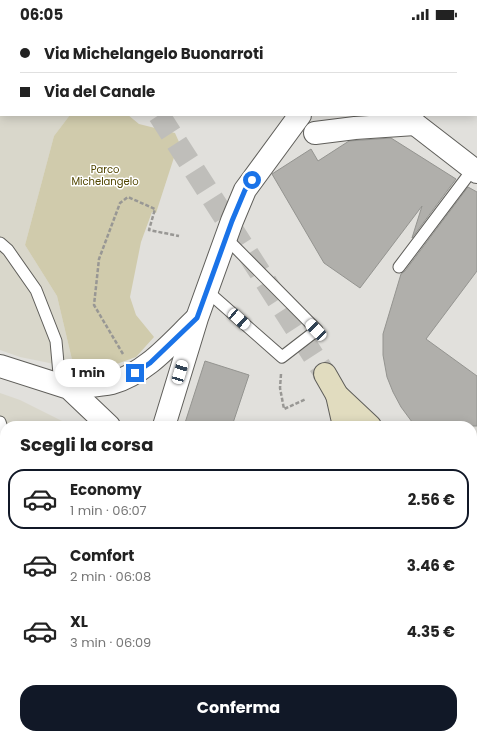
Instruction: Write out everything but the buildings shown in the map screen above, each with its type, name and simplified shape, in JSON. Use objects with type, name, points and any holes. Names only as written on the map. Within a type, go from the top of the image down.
[{"type":"main road","points":[[325,374],[337,395],[343,421]]},
{"type":"main road","points":[[337,395],[365,421]]},
{"type":"street","points":[[166,421],[197,318],[245,190],[299,116]]},
{"type":"street","points":[[266,160],[315,133],[333,116]]},
{"type":"street","points":[[315,133],[355,128],[408,118],[475,170]]},
{"type":"street","points":[[0,366],[64,386],[112,383],[135,373],[150,363],[197,318]]},
{"type":"street","points":[[64,386],[103,421]]},
{"type":"lane","points":[[399,267],[475,170]]},
{"type":"lane","points":[[207,291],[282,357],[316,330],[226,238]]},
{"type":"lane","points":[[0,243],[8,250],[36,290],[56,341],[64,386]]},
{"type":"path","points":[[135,373],[94,305],[99,259],[120,203],[128,197],[155,209],[149,230],[179,236]]},
{"type":"path","points":[[280,388],[284,410],[306,399]]},
{"type":"shaded area","points":[[0,116],[69,116],[54,136],[25,245],[57,296],[74,368],[20,357],[0,350]]},
{"type":"shaded area","points":[[0,393],[20,400],[62,421],[0,421]]},
{"type":"green space","name":"Parco Michelangelo","points":[[69,116],[129,116],[139,124],[175,133],[179,142],[156,213],[152,212],[141,242],[130,297],[136,315],[154,337],[136,357],[111,366],[74,368],[57,296],[25,245],[54,136]]},
{"type":"tunnel","points":[[160,116],[325,374]]},
{"type":"route","points":[[135,373],[150,363],[197,318],[232,221],[245,190],[252,180]]}]
